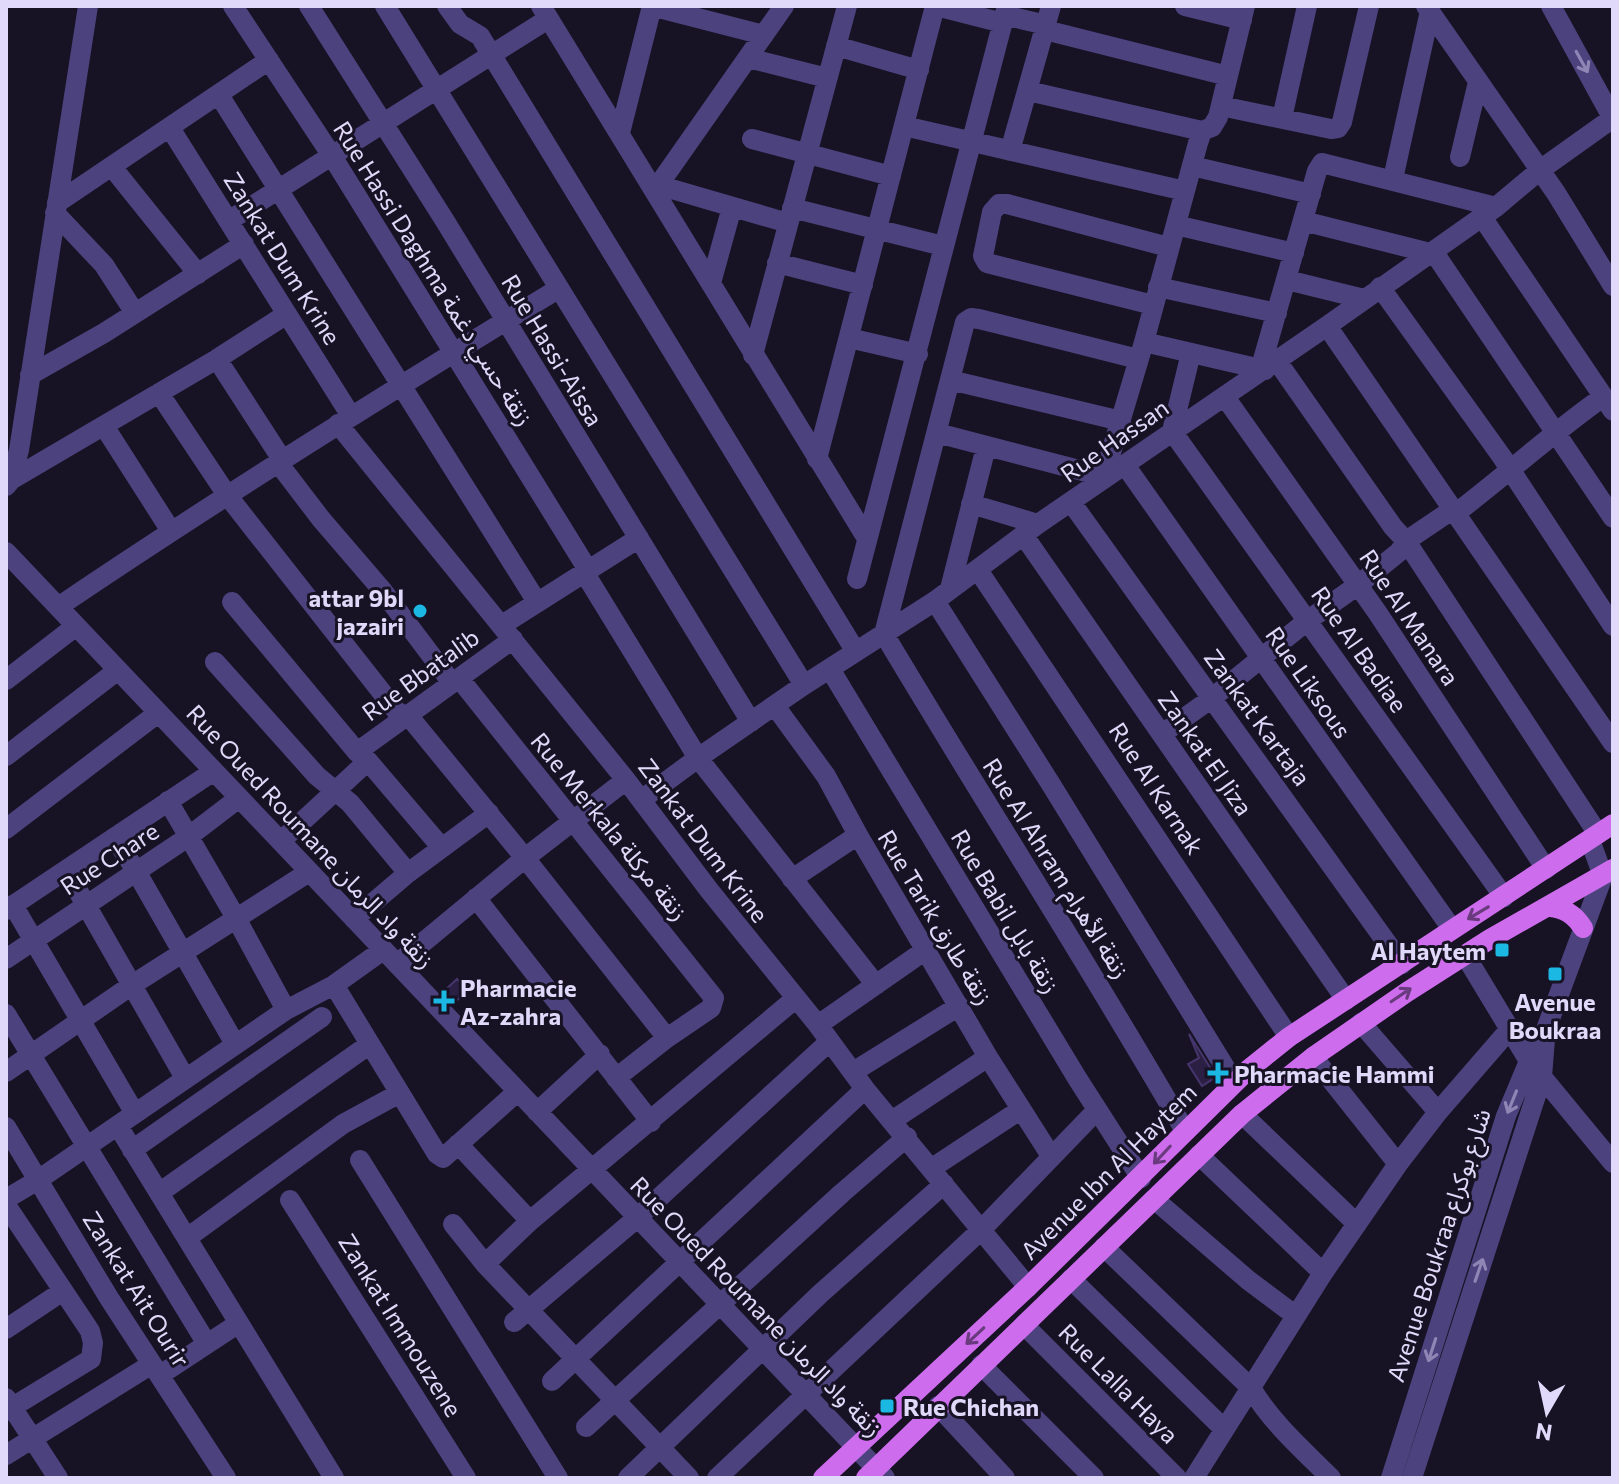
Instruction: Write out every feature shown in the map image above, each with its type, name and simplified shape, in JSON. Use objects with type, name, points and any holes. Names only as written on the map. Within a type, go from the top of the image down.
[{"type":"main road","name":"Avenue Ibn Al Haytem","points":[[823,1478],[1028,1287],[1141,1178],[1234,1082],[1289,1037],[1601,833]]},
{"type":"main road","name":"Avenue Ibn Al Haytem","points":[[876,1475],[938,1406],[1242,1114],[1361,1023],[1465,955],[1608,872]]},
{"type":"main road","points":[[1550,907],[1565,910],[1583,928]]},
{"type":"street","points":[[9,483],[19,450],[88,6]]},
{"type":"street","name":"Rue Hassi-Aissa","points":[[309,6],[751,722]]},
{"type":"street","points":[[385,6],[804,685]]},
{"type":"street","points":[[447,6],[460,24],[480,36],[856,652]]},
{"type":"street","points":[[620,133],[651,6],[764,35]]},
{"type":"street","points":[[656,188],[784,6]]},
{"type":"street","points":[[753,355],[847,6]]},
{"type":"street","points":[[817,459],[936,6],[1047,20],[1228,76]]},
{"type":"street","points":[[1028,91],[1202,131],[1214,125],[1244,13],[1185,6]]},
{"type":"street","points":[[1282,118],[1307,6]]},
{"type":"street","points":[[1221,106],[1331,129],[1341,126],[1369,6]]},
{"type":"street","points":[[1551,6],[1613,119]]},
{"type":"street","name":"Rue Hassi Daghma زنقة حسي دغمة","points":[[242,9],[269,60],[332,156],[698,758],[876,985]]},
{"type":"street","points":[[1428,9],[1540,170],[1613,286]]},
{"type":"street","points":[[1393,179],[1428,9]]},
{"type":"street","points":[[230,220],[438,89],[491,54],[545,12],[656,188],[753,355],[866,537]]},
{"type":"street","points":[[857,579],[1005,15]]},
{"type":"street","points":[[1010,151],[1047,20]]},
{"type":"street","points":[[836,46],[919,70]]},
{"type":"street","points":[[748,58],[827,78]]},
{"type":"street","points":[[56,208],[269,60]]},
{"type":"street","points":[[1460,157],[1478,82]]},
{"type":"street","points":[[219,95],[537,602]]},
{"type":"street","name":"Rue Hassan","points":[[641,800],[804,685],[942,595],[1105,477],[1327,326],[1489,212],[1540,170],[1613,119]]},
{"type":"street","points":[[904,126],[1185,191]]},
{"type":"street","name":"Zankat Dum Krine","points":[[170,128],[287,314],[344,420],[865,1089],[1028,1287]]},
{"type":"street","points":[[937,433],[1105,477],[1202,131]]},
{"type":"street","points":[[752,139],[891,176]]},
{"type":"street","points":[[1162,734],[1358,585],[1399,552],[1406,541],[1449,512],[1456,513],[1511,471],[1555,431],[1608,404],[1489,212],[1393,179],[1325,162],[1318,168],[1303,221],[1277,313],[1267,367]]},
{"type":"street","points":[[1192,166],[1311,194]]},
{"type":"street","points":[[112,167],[198,274]]},
{"type":"street","points":[[656,188],[732,207],[877,231],[943,246]]},
{"type":"street","points":[[1168,247],[999,204],[992,212],[983,256],[987,263],[1156,296],[1277,313]]},
{"type":"street","points":[[711,283],[732,207]]},
{"type":"street","points":[[56,208],[104,265],[135,313]]},
{"type":"street","points":[[1303,221],[1431,252],[1613,518]]},
{"type":"street","points":[[1176,225],[1294,253]]},
{"type":"street","points":[[30,375],[244,244]]},
{"type":"street","points":[[777,263],[863,285]]},
{"type":"street","points":[[1287,280],[1372,293],[1511,471],[1613,626]]},
{"type":"street","points":[[58,607],[344,420],[558,289]]},
{"type":"street","points":[[9,483],[287,314]]},
{"type":"street","points":[[884,634],[963,326],[971,318],[1141,350],[1191,353],[1267,367],[1406,541],[1601,833],[1608,872]]},
{"type":"street","points":[[1327,326],[1613,743]]},
{"type":"street","points":[[849,338],[918,354]]},
{"type":"street","points":[[1172,431],[1191,353]]},
{"type":"street","name":"Rue Merkala زنقة مركلة","points":[[217,359],[281,463],[321,519],[574,820],[710,991],[714,1001],[711,1008],[667,1038]]},
{"type":"street","points":[[950,380],[1121,421]]},
{"type":"street","points":[[159,393],[227,495],[405,716],[489,813],[667,1038],[616,1078]]},
{"type":"street","name":"Rue Al Manara","points":[[1225,397],[1358,585],[1546,869]]},
{"type":"street","points":[[104,426],[171,531]]},
{"type":"street","name":"Rue Al Badiae","points":[[1172,431],[1504,897]]},
{"type":"street","points":[[986,447],[942,595],[1052,786],[1234,1082]]},
{"type":"street","name":"Rue Liksous","points":[[1125,465],[1452,929]]},
{"type":"street","name":"Zankat Kartaja","points":[[1071,502],[1402,964]]},
{"type":"street","points":[[971,504],[1031,530]]},
{"type":"street","name":"Zankat El Jiza","points":[[1031,530],[1162,734],[1346,1000]]},
{"type":"street","name":"Rue Bbatalib","points":[[281,841],[334,790],[362,756],[405,716],[455,680],[537,602],[639,538]]},
{"type":"street","name":"Rue Oued Roumane زنقة واد الرمان","points":[[6,552],[855,1447],[876,1475]]},
{"type":"street","name":"Rue Al Karnak","points":[[978,570],[1289,1037]]},
{"type":"street","points":[[232,602],[442,848]]},
{"type":"street","points":[[6,680],[76,626]]},
{"type":"street","name":"Rue Al Ahram زنقة الأهرام","points":[[884,634],[991,814],[1117,1014],[1185,1131]]},
{"type":"street","points":[[215,662],[317,776],[350,803],[408,873]]},
{"type":"street","name":"Rue Babil زنقة بابل","points":[[830,669],[1141,1178]]},
{"type":"street","points":[[6,756],[118,670]]},
{"type":"street","name":"Rue Tarik زنقة طارق","points":[[775,706],[820,765],[988,1057],[1051,1156]]},
{"type":"street","points":[[6,829],[158,713]]},
{"type":"street","points":[[214,771],[10,908],[34,940],[82,1021],[126,1119],[132,1150],[334,1478]]},
{"type":"street","points":[[58,1478],[8,1405],[93,1356],[93,1343],[90,1331],[63,1291],[12,1229],[6,1202],[286,1010],[390,957],[476,898],[626,780]]},
{"type":"street","name":"Rue Chare","points":[[6,959],[188,837],[239,798]]},
{"type":"street","points":[[168,801],[286,1010]]},
{"type":"street","points":[[354,919],[408,873],[489,813]]},
{"type":"street","points":[[792,879],[858,835]]},
{"type":"street","points":[[115,838],[235,1044]]},
{"type":"street","points":[[66,870],[185,1078]]},
{"type":"street","points":[[6,1072],[132,985],[309,872]]},
{"type":"street","name":"Avenue Boukraa شارع بوكراع","points":[[1412,1478],[1545,1032],[1583,928],[1608,872]]},
{"type":"street","points":[[476,898],[651,1122]]},
{"type":"street","points":[[521,1316],[637,1218],[876,985],[927,949]]},
{"type":"street","points":[[1465,955],[1536,1069],[1613,1163]]},
{"type":"street","points":[[334,985],[440,1156],[446,1158],[517,1092]]},
{"type":"street","points":[[485,1264],[530,1221],[795,999]]},
{"type":"street","points":[[853,1072],[959,1006]]},
{"type":"street","points":[[6,1014],[207,1344]]},
{"type":"street","points":[[132,1150],[322,1017]]},
{"type":"street","points":[[1361,1023],[1438,1112]]},
{"type":"street","points":[[1194,1478],[1323,1273],[1398,1164],[1509,1030]]},
{"type":"street","points":[[159,1193],[370,1044]]},
{"type":"street","points":[[537,1112],[600,1054]]},
{"type":"street","points":[[893,1120],[988,1057]]},
{"type":"street","points":[[1313,1057],[1398,1164]]},
{"type":"street","name":"Avenue Boukraa شارع بوكراع","points":[[1391,1478],[1506,1116],[1536,1069]]},
{"type":"street","points":[[552,1381],[865,1089]]},
{"type":"street","points":[[187,1238],[343,1124],[400,1093]]},
{"type":"street","points":[[628,1478],[938,1176],[1020,1110]]},
{"type":"street","points":[[717,1478],[981,1230],[1097,1110]]},
{"type":"street","points":[[1242,1114],[1357,1224]]},
{"type":"street","name":"Zankat Ait Ourir","points":[[6,1127],[109,1298],[226,1478]]},
{"type":"street","points":[[586,1427],[907,1137]]},
{"type":"street","points":[[458,1144],[530,1221]]},
{"type":"street","points":[[1199,1155],[1323,1273]]},
{"type":"street","points":[[360,1160],[558,1478]]},
{"type":"street","points":[[1154,1199],[1248,1280],[1296,1316]]},
{"type":"street","name":"Zankat Immouzene","points":[[290,1200],[466,1478]]},
{"type":"street","points":[[453,1224],[521,1316],[576,1358],[689,1478]]},
{"type":"street","points":[[1104,1247],[1251,1388],[1281,1429],[1331,1478]]},
{"type":"street","points":[[1071,1279],[1223,1428]]},
{"type":"street","points":[[6,1329],[63,1291]]},
{"type":"street","points":[[6,1455],[32,1437],[207,1344],[239,1323]]},
{"type":"street","name":"Rue Lalla Haya","points":[[1024,1325],[1177,1478]]},
{"type":"street","points":[[981,1365],[1094,1478]]},
{"type":"street","points":[[938,1406],[1005,1478]]},
{"type":"building","points":[[457,979],[468,990],[453,1004],[442,993]]},
{"type":"building","points":[[1189,1034],[1216,1077],[1202,1086],[1188,1064],[1199,1058]]},
{"type":"place","name":"attar 9bl jazairi","points":[[420,611]]},
{"type":"place","name":"Al Haytem","points":[[1502,950]]},
{"type":"place","name":"Avenue Boukraa","points":[[1555,974]]},
{"type":"place","name":"Pharmacie Az-zahra","points":[[444,1001]]},
{"type":"place","name":"Pharmacie Hammi","points":[[1218,1073]]},
{"type":"place","name":"Rue Chichan","points":[[887,1406]]}]
